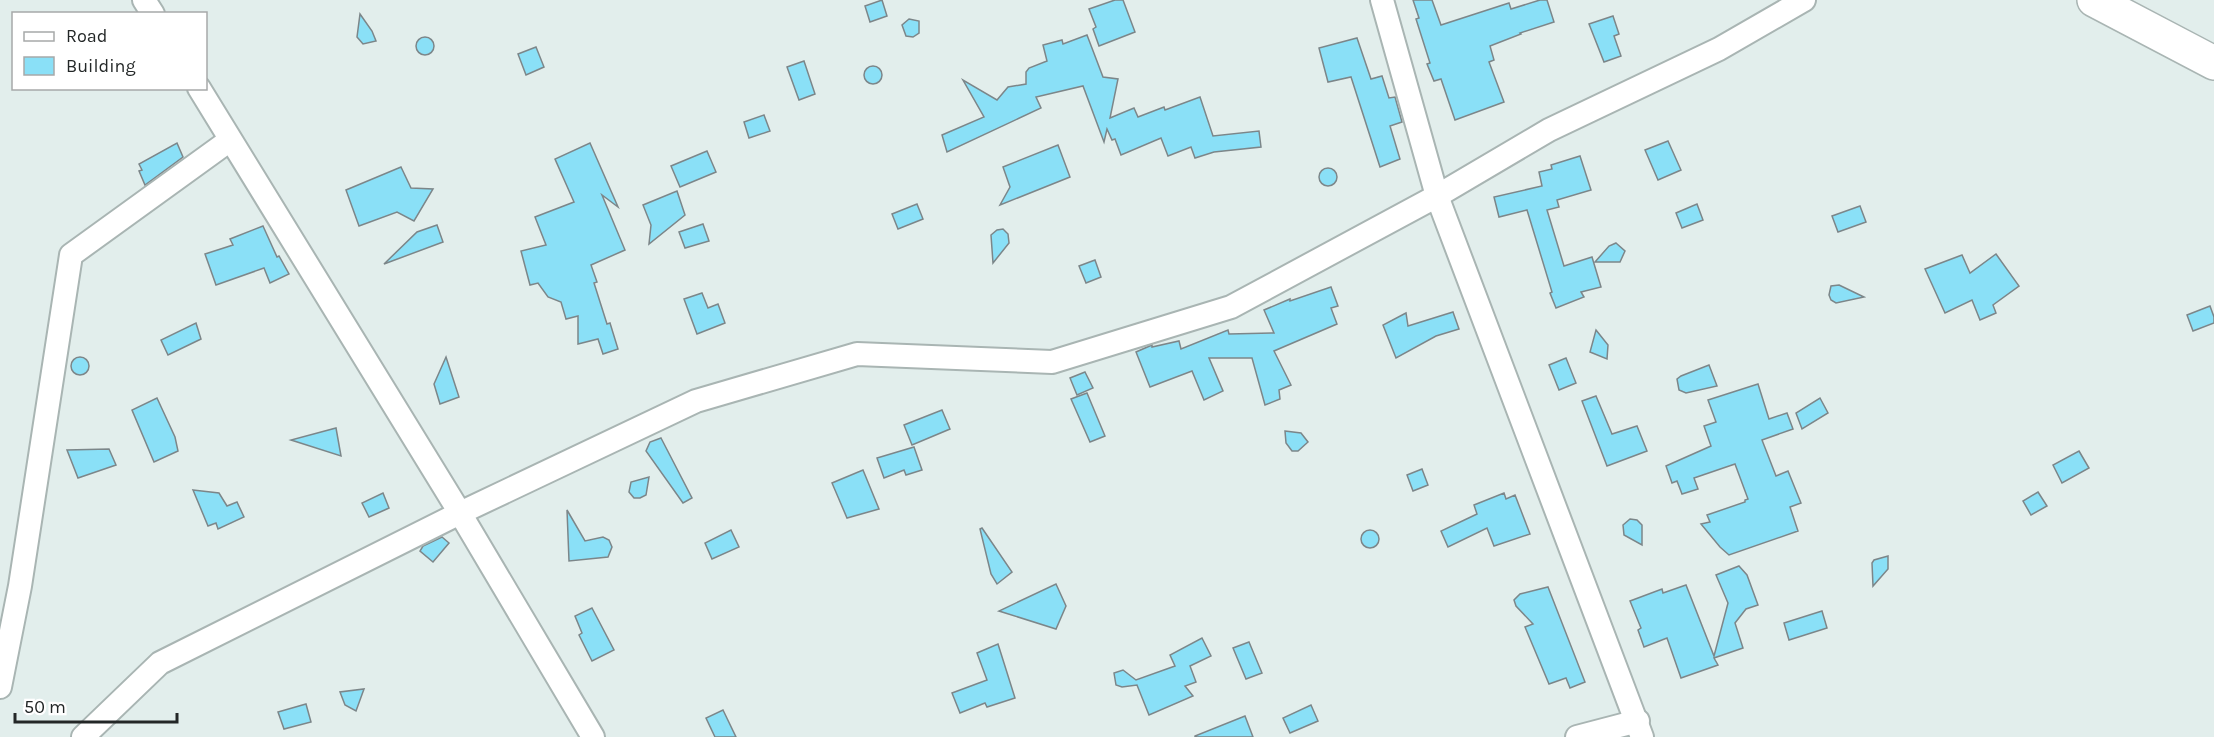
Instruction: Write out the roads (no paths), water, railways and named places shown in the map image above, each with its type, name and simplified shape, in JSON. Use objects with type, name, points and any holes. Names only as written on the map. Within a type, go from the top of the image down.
[{"type":"street","points":[[1382,0],[1437,196],[1640,729],[1577,737]]},
{"type":"street","points":[[83,737],[160,663],[460,513],[696,401],[857,354],[1052,362],[1231,306],[1437,196],[1549,130],[1719,49],[1804,0]]},
{"type":"street","points":[[2094,0],[2214,63]]},
{"type":"street","points":[[200,90],[460,513],[593,737]]},
{"type":"street","points":[[0,687],[20,586],[71,255],[230,140]]}]
